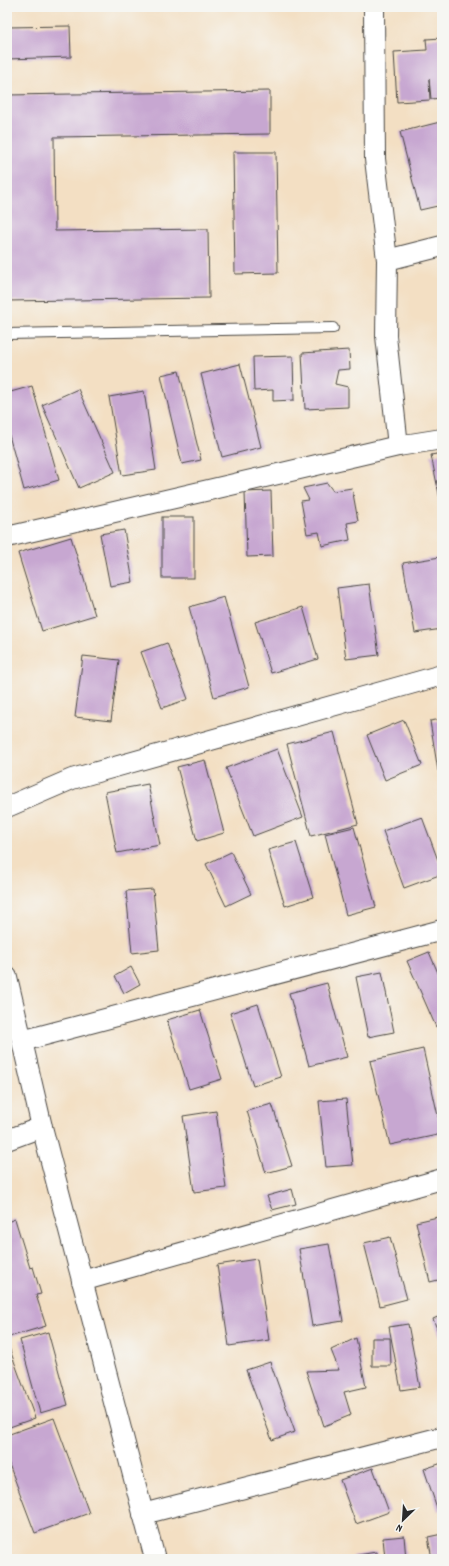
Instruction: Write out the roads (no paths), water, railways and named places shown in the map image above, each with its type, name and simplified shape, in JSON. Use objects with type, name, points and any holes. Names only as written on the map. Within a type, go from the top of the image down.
[{"type":"street","points":[[374,7],[375,159],[387,260],[386,336],[398,446]]},
{"type":"street","points":[[387,260],[442,246]]},
{"type":"street","points":[[7,537],[398,446],[442,439]]},
{"type":"street","points":[[7,807],[72,779],[442,675]]},
{"type":"street","points":[[22,1041],[442,930]]},
{"type":"street","points":[[7,978],[42,1128],[156,1559]]},
{"type":"street","points":[[7,1140],[42,1128]]},
{"type":"street","points":[[82,1281],[442,1179]]},
{"type":"street","points":[[143,1514],[442,1437]]},
{"type":"lane","points":[[7,334],[333,328]]}]
